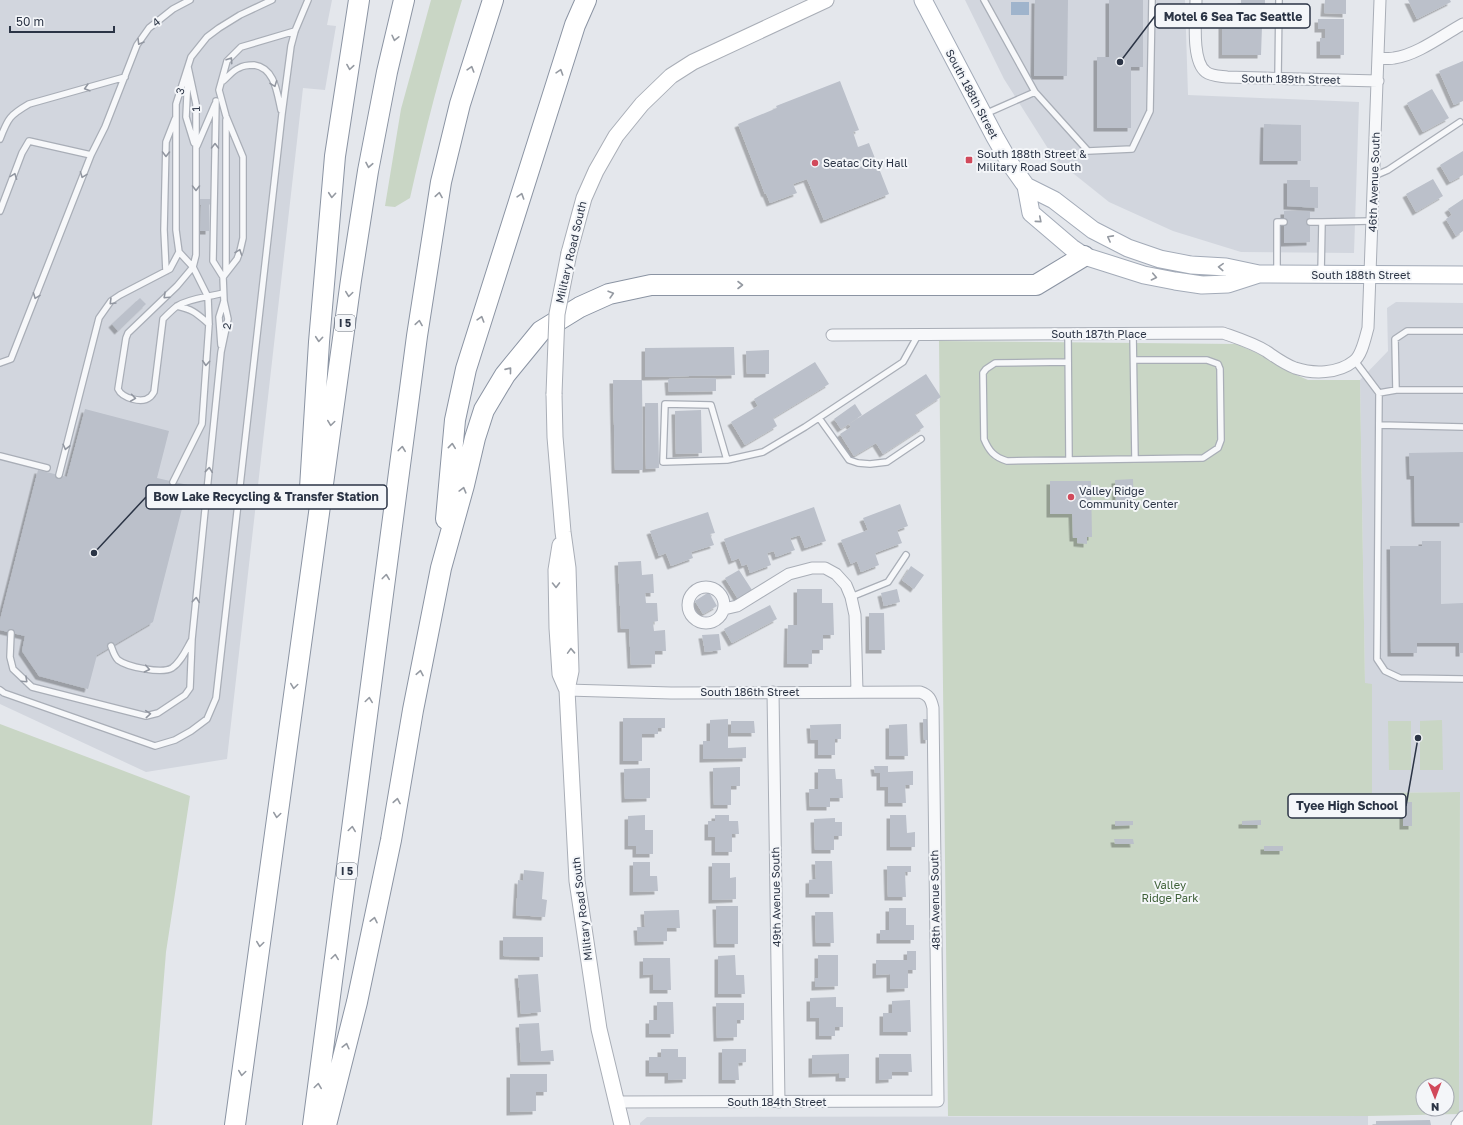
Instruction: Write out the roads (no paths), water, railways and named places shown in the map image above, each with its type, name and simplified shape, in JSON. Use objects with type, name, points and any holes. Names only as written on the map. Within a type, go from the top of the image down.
[{"type":"highway","points":[[300,648],[319,342],[335,156],[359,0]]},
{"type":"highway","name":"I 5","points":[[235,1125],[351,280],[365,187],[387,72],[404,0]]},
{"type":"highway","name":"I 5","points":[[313,1125],[417,336],[440,190],[460,104],[493,0]]},
{"type":"highway","points":[[441,568],[455,420],[466,369],[572,33],[586,0]]},
{"type":"highway","points":[[326,1125],[357,1002],[389,847],[413,710],[441,568],[484,410],[505,375],[541,331],[580,307],[609,294],[651,286],[1036,285],[1084,256]]},
{"type":"main road","name":"Military Road South","points":[[622,1125],[599,1029],[577,881],[567,690],[560,674],[557,628],[556,570],[563,532],[555,437],[554,394],[557,314],[569,253],[584,198],[596,171],[616,136],[642,104],[671,76],[693,62],[826,0]]},
{"type":"main road","name":"South 188th Street","points":[[923,0],[1011,165],[1026,186],[1030,213],[1072,248],[1084,256],[1144,275],[1202,285],[1228,284],[1259,274]]},
{"type":"main road","name":"South 188th Street","points":[[1026,186],[1054,200],[1093,230],[1128,248],[1160,259],[1191,265],[1226,267],[1259,274],[1463,275]]},
{"type":"street","name":"South 189th Street","points":[[1196,0],[1197,55],[1198,62],[1205,72],[1215,76],[1227,77],[1378,81]]},
{"type":"street","name":"46th Avenue South","points":[[1355,361],[1363,346],[1368,328],[1380,0]]},
{"type":"street","points":[[1378,58],[1394,58],[1407,54],[1421,48],[1463,24]]},
{"type":"street","name":"South 187th Place","points":[[832,335],[1223,333],[1265,350],[1282,362],[1294,368],[1323,372],[1340,369],[1355,361]]},
{"type":"street","points":[[724,608],[737,606],[789,574],[812,568],[825,568],[836,574],[846,585],[851,597],[855,616],[857,692]]},
{"type":"street","name":"South 186th Street","points":[[567,690],[671,693],[920,692],[931,698]]},
{"type":"street","name":"49th Avenue South","points":[[773,692],[779,1102]]},
{"type":"street","name":"48th Avenue South","points":[[931,698],[933,708],[938,1101]]},
{"type":"street","name":"South 184th Street","points":[[616,1102],[938,1101]]},
{"type":"street","points":[[1457,1125],[1463,1117]]},
{"type":"lane","name":"4","points":[[0,363],[11,359],[91,155],[105,127],[137,46],[149,28],[173,9],[190,0]]},
{"type":"lane","name":"3","points":[[176,117],[176,104],[191,57],[207,37],[240,15],[272,0]]},
{"type":"lane","points":[[0,690],[4,693],[155,746],[175,740],[191,731],[207,719],[216,698],[291,46],[295,31],[308,0]]},
{"type":"lane","points":[[984,0],[1034,92],[1088,151],[1132,149],[1150,111],[1152,0]]},
{"type":"lane","points":[[1278,78],[1279,0]]},
{"type":"lane","points":[[196,150],[216,101],[227,61],[241,47],[295,31]]},
{"type":"lane","points":[[222,82],[238,68],[249,64],[261,66],[270,74],[275,84],[282,114]]},
{"type":"lane","points":[[188,66],[186,117],[196,150]]},
{"type":"lane","name":"1","points":[[188,66],[196,104],[196,255],[193,267]]},
{"type":"lane","points":[[0,139],[7,121],[14,112],[29,104],[125,77]]},
{"type":"lane","points":[[216,101],[213,262],[225,275],[237,258],[243,238],[243,157],[226,116],[219,90]]},
{"type":"lane","points":[[983,114],[1034,92]]},
{"type":"lane","name":"2","points":[[221,352],[228,319],[223,293],[225,275],[227,185],[226,116]]},
{"type":"lane","points":[[173,482],[202,424],[209,324],[208,297],[193,267],[179,252],[176,230],[176,117]]},
{"type":"lane","points":[[166,271],[164,230],[166,142],[176,117]]},
{"type":"lane","points":[[1374,176],[1388,170],[1460,122]]},
{"type":"lane","points":[[0,212],[22,153],[29,141],[91,155]]},
{"type":"lane","points":[[1310,222],[1373,221]]},
{"type":"lane","points":[[1276,274],[1277,222],[1284,222]]},
{"type":"lane","points":[[1321,274],[1322,222]]},
{"type":"lane","points":[[59,475],[99,318],[111,301],[120,294],[170,269],[179,252]]},
{"type":"lane","points":[[193,267],[177,286],[128,333],[118,389],[120,393],[128,398],[146,400],[150,397],[154,392],[163,319],[177,306],[190,300],[223,293]]},
{"type":"lane","points":[[11,632],[10,657],[13,669],[32,687],[146,716],[158,713],[185,695],[190,688],[192,639],[221,352],[219,317],[224,301]]},
{"type":"lane","points":[[177,306],[197,313],[209,324]]},
{"type":"lane","points":[[1396,390],[1396,339],[1407,331],[1463,331]]},
{"type":"lane","points":[[727,460],[711,405],[665,404],[663,462],[727,460],[763,452],[819,418],[903,362],[918,334]]},
{"type":"lane","points":[[1068,334],[1069,460]]},
{"type":"lane","points":[[1133,334],[1135,459]]},
{"type":"lane","points":[[1068,362],[995,363],[986,369],[984,373],[984,439],[993,455],[1007,461],[1203,458],[1218,448],[1221,440],[1220,369],[1218,364],[1207,360],[1134,360]]},
{"type":"lane","points":[[1355,361],[1379,393],[1377,659],[1385,671],[1400,678],[1463,679]]},
{"type":"lane","points":[[1379,393],[1396,390],[1463,390]]},
{"type":"lane","points":[[819,418],[849,460],[858,463],[870,464],[887,462],[921,439]]},
{"type":"lane","points":[[1379,425],[1463,427]]},
{"type":"lane","points":[[0,456],[47,468]]},
{"type":"lane","points":[[851,597],[888,582],[906,555]]},
{"type":"lane","points":[[111,646],[113,653],[118,660],[127,664],[156,671],[170,669],[180,660],[192,639]]},
{"type":"water","points":[[1011,2],[1029,2],[1029,15],[1011,15]]},
{"type":"place","name":"Motel 6 Sea Tac Seattle","points":[[1120,62]]},
{"type":"place","name":"South 188th Street & Military Road South","points":[[969,160]]},
{"type":"place","name":"Seatac City Hall","points":[[815,163]]},
{"type":"place","name":"Valley Ridge Community Center","points":[[1071,497]]},
{"type":"place","name":"Bow Lake Recycling & Transfer Station","points":[[94,553]]},
{"type":"place","name":"Tyee High School","points":[[1418,738]]},
{"type":"park label","name":"Valley Ridge Park","points":[[1170,891]]}]
